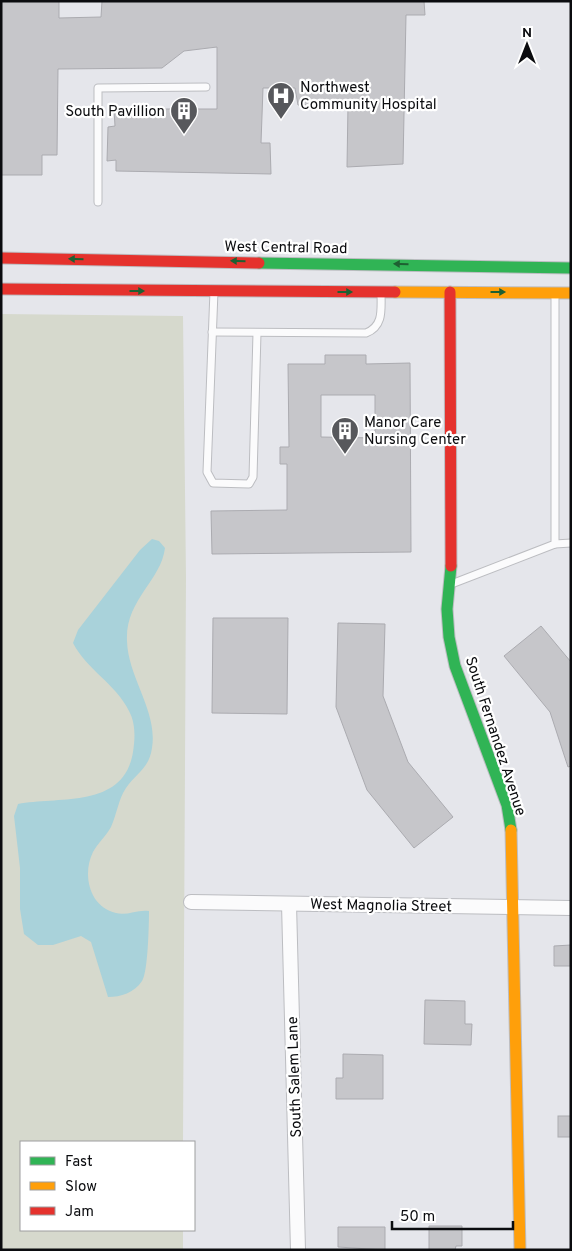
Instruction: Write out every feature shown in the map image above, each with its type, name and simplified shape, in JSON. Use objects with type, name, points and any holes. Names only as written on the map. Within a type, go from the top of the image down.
[{"type":"main road","name":"West Central Road","points":[[1,258],[449,269],[571,268]]},
{"type":"main road","points":[[1,290],[381,292],[450,288],[571,293]]},
{"type":"main road","name":"South Fernandez Avenue","points":[[450,288],[451,584],[446,600],[448,634],[465,696],[507,807],[513,842],[520,1250]]},
{"type":"street","name":"West Magnolia Street","points":[[191,902],[571,908]]},
{"type":"street","name":"South Salem Lane","points":[[289,904],[298,1250]]},
{"type":"lane","points":[[98,202],[98,88],[206,87]]},
{"type":"lane","points":[[214,291],[207,472],[213,483],[249,484],[253,477],[257,333]]},
{"type":"lane","points":[[212,332],[366,333],[375,329],[380,321],[381,292]]},
{"type":"lane","points":[[555,293],[555,544]]},
{"type":"lane","points":[[451,584],[555,544],[571,543]]},
{"type":"shaded area","points":[[1,314],[183,316],[186,578],[183,1141],[20,1141],[20,1231],[183,1231],[183,1250],[1,1250]]},
{"type":"water","points":[[152,539],[159,541],[165,548],[157,571],[137,602],[132,614],[128,627],[127,641],[132,668],[151,721],[153,734],[152,748],[145,766],[123,793],[111,827],[93,852],[88,870],[90,888],[94,897],[107,910],[120,914],[149,911],[147,958],[144,976],[135,989],[127,994],[108,997],[91,942],[81,936],[53,945],[38,945],[24,934],[20,909],[20,868],[14,816],[18,804],[70,799],[104,791],[117,783],[127,770],[134,742],[134,726],[131,716],[117,693],[86,661],[73,643],[78,630],[140,550]]},
{"type":"building","points":[[1,1],[59,1],[59,18],[101,17],[102,1],[424,1],[425,15],[406,15],[403,164],[347,167],[348,105],[298,105],[295,88],[263,88],[261,143],[270,143],[271,174],[116,171],[116,160],[107,161],[108,127],[115,126],[114,109],[217,109],[217,47],[184,51],[162,68],[58,69],[57,155],[42,155],[42,175],[1,175]]},
{"type":"building","name":"Manor Care Nursing Center","points":[[325,355],[366,355],[366,364],[410,363],[411,552],[212,554],[211,511],[287,510],[287,464],[280,464],[280,447],[289,447],[288,364],[325,364]],"holes":[[[321,395],[375,395],[375,438],[321,437]]]},
{"type":"building","points":[[213,618],[288,618],[287,714],[212,713]]},
{"type":"building","points":[[338,623],[385,624],[383,696],[408,762],[453,817],[414,848],[367,790],[336,707]]},
{"type":"building","points":[[541,626],[571,662],[571,766],[568,767],[550,712],[504,656]]},
{"type":"building","points":[[571,945],[571,966],[554,966],[554,946]]},
{"type":"building","points":[[425,1000],[465,1001],[465,1024],[472,1024],[471,1045],[424,1044]]},
{"type":"building","points":[[343,1054],[383,1055],[383,1099],[336,1099],[336,1078],[343,1078]]},
{"type":"building","points":[[558,1116],[571,1116],[571,1137],[558,1137]]},
{"type":"building","points":[[429,1226],[462,1226],[462,1246],[456,1246],[455,1250],[429,1250]]},
{"type":"building","points":[[338,1227],[385,1227],[385,1250],[338,1247]]},
{"type":"traffic: fast","points":[[259,263],[571,268]]},
{"type":"traffic: fast","points":[[451,566],[447,609],[449,637],[455,666],[507,805],[511,830]]},
{"type":"traffic: slow","points":[[395,292],[571,293]]},
{"type":"traffic: slow","points":[[511,830],[520,1250]]},
{"type":"traffic: jam","points":[[1,258],[259,263]]},
{"type":"traffic: jam","points":[[1,289],[395,292]]},
{"type":"traffic: jam","points":[[450,292],[451,566]]},
{"type":"place","name":"Northwest Community Hospital","points":[[281,120]]},
{"type":"place","name":"South Pavillion","points":[[184,135]]},
{"type":"place","name":"Manor Care Nursing Center","points":[[345,455]]}]
